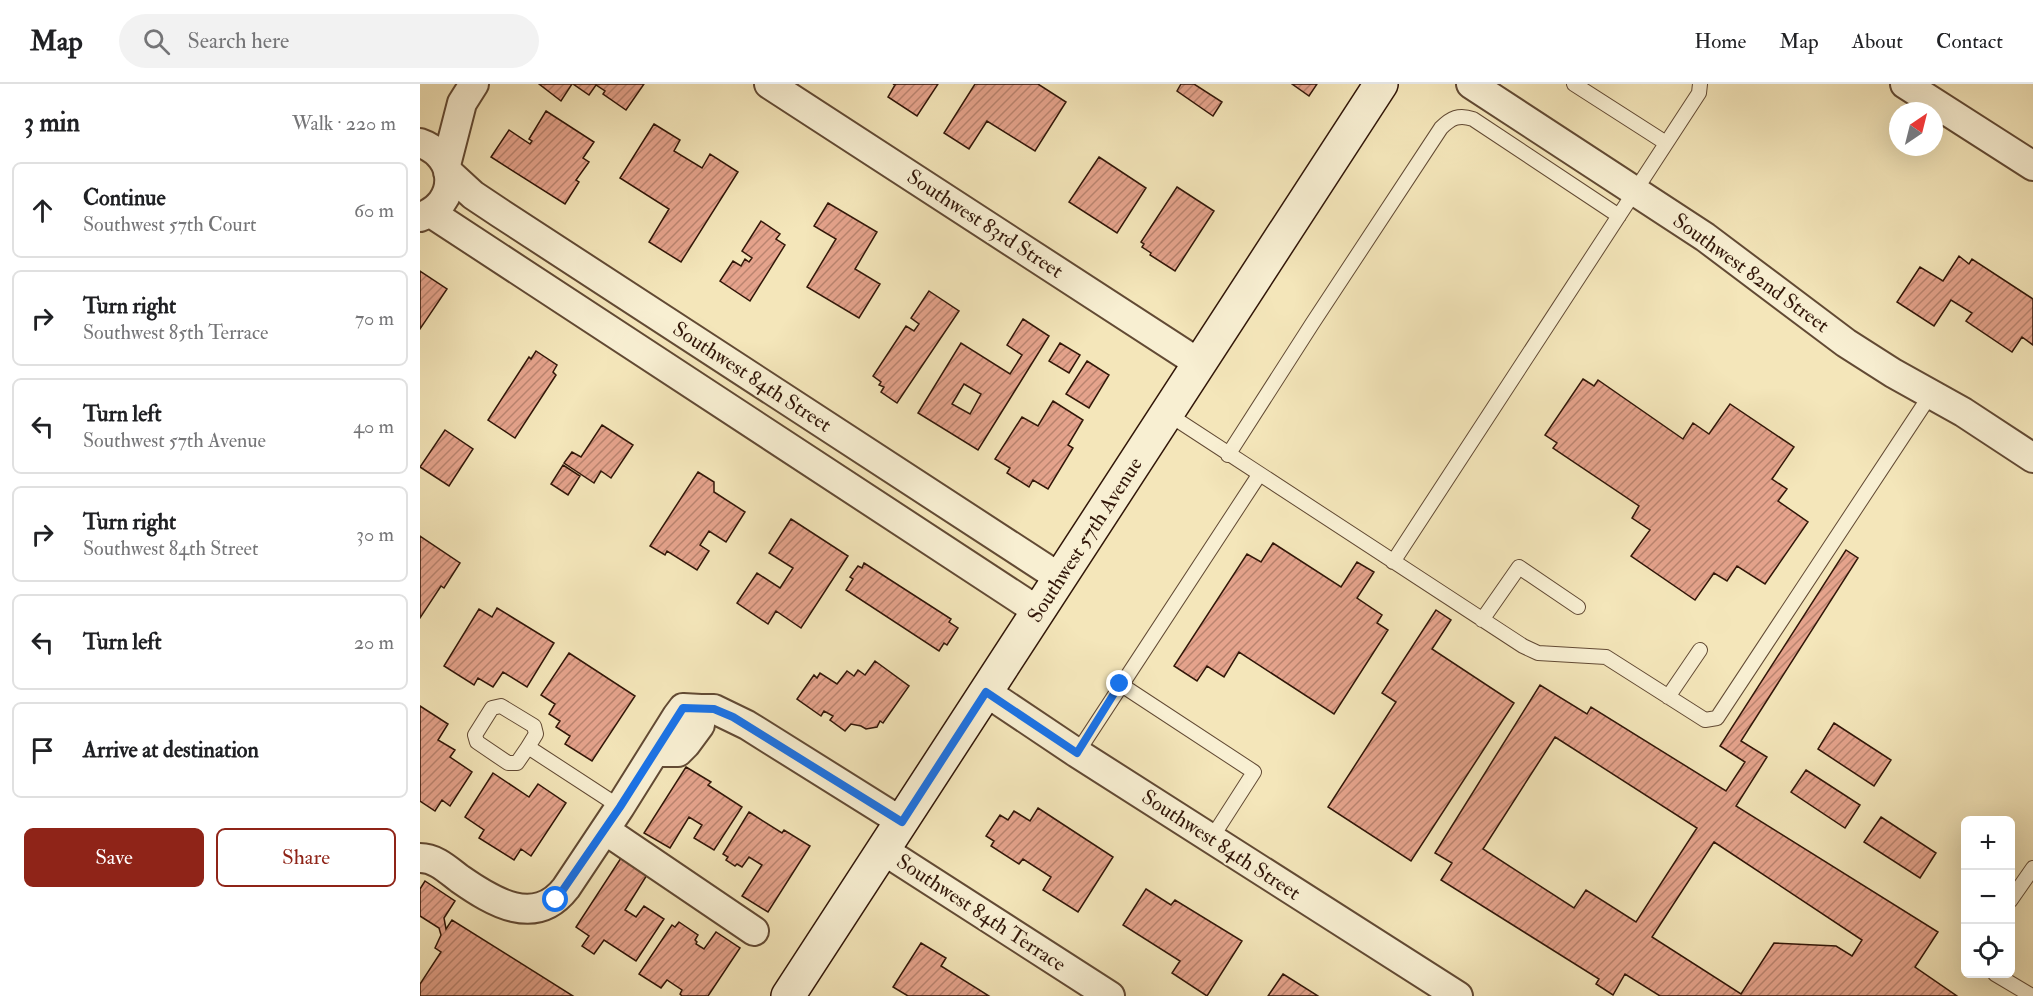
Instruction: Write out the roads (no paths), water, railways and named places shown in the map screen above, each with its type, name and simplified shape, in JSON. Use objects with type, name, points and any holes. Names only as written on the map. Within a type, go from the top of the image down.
[{"type":"main road","name":"Southwest 57th Avenue","points":[[788,996],[1381,84]]},
{"type":"street","name":"Southwest 83rd Street","points":[[769,84],[1200,364]]},
{"type":"street","name":"Southwest 82nd Street","points":[[1471,84],[1725,251],[1846,343],[1963,412],[2033,458]]},
{"type":"street","points":[[1905,84],[2033,166]]},
{"type":"street","points":[[420,134],[432,128],[468,93]]},
{"type":"street","points":[[425,215],[440,205],[446,195],[449,183],[447,169],[468,93]]},
{"type":"street","name":"Southwest 84th Street","points":[[420,143],[429,146],[439,154],[447,169],[473,195],[1060,578]]},
{"type":"street","name":"Southwest 84th Street","points":[[425,215],[1038,611]]},
{"type":"street","name":"Southwest 84th Street","points":[[986,692],[1077,753],[1458,996]]},
{"type":"street","points":[[420,858],[429,858],[504,904],[538,909],[551,904],[561,894],[612,819],[683,708],[714,709],[733,717],[902,822]]},
{"type":"street","points":[[612,819],[754,931]]},
{"type":"street","name":"Southwest 84th Terrace","points":[[883,850],[1110,996]]},
{"type":"lane","points":[[1574,84],[1666,143]]},
{"type":"lane","points":[[1393,562],[1699,93],[1700,84]]},
{"type":"lane","points":[[1228,455],[1448,120],[1458,116],[1473,119],[1619,216]]},
{"type":"lane","points":[[1167,414],[1522,646],[1538,653],[1606,657],[1705,720],[1717,718],[1930,394]]},
{"type":"lane","points":[[1077,753],[1120,684],[1259,475]]},
{"type":"lane","points":[[1482,620],[1519,567],[1578,607]]},
{"type":"lane","points":[[1668,697],[1701,650]]},
{"type":"lane","points":[[1120,684],[1254,772],[1211,839]]},
{"type":"lane","points":[[501,705],[534,726],[536,734],[528,747],[517,763],[508,762],[477,742],[475,735],[492,708],[501,705]]},
{"type":"lane","points":[[528,747],[612,819]]},
{"type":"lane","points":[[2015,894],[2033,868]]},
{"type":"lane","points":[[2002,978],[2032,996]]}]
